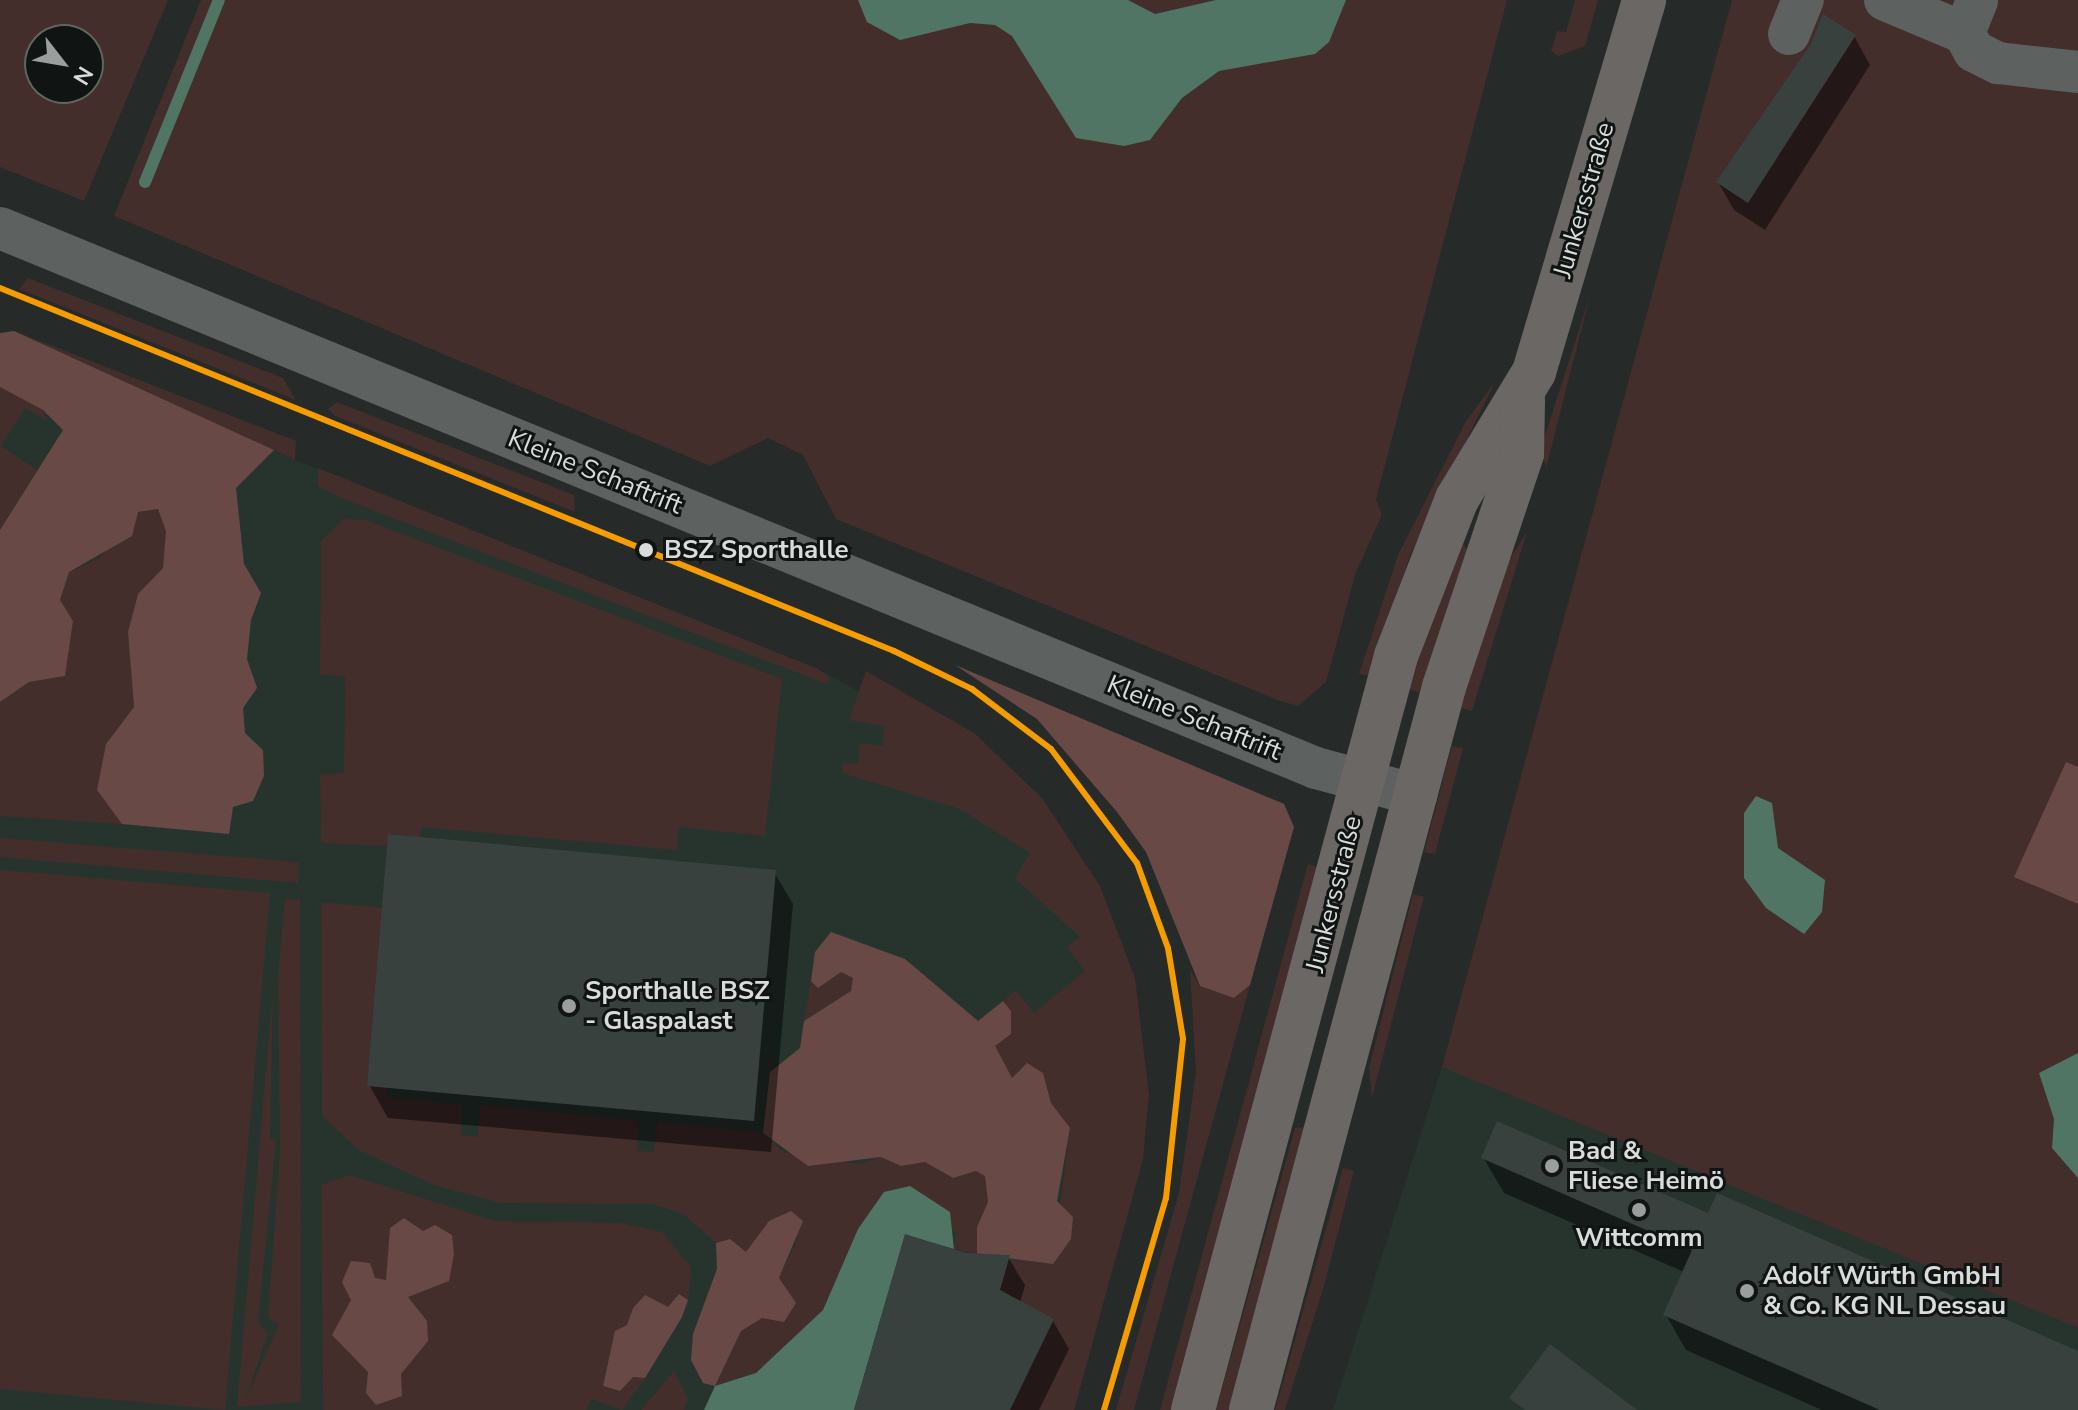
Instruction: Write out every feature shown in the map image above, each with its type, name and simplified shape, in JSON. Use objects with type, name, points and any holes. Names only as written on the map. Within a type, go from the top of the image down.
[{"type":"main road","name":"Junkersstraße","points":[[1251,1410],[1469,601],[1522,454],[1523,400],[1644,0]]},
{"type":"main road","name":"Junkersstraße","points":[[1193,1410],[1363,781],[1434,551],[1457,499],[1523,400]]},
{"type":"street","points":[[1885,0],[1970,16],[1974,51],[1998,63],[2078,72]]},
{"type":"street","name":"Kleine Schaftrift","points":[[0,228],[1053,662],[1363,781],[1416,795]]},
{"type":"shaded area","points":[[0,0],[168,0],[84,201],[0,167]]},
{"type":"shaded area","points":[[201,0],[1507,0],[1376,499],[1382,515],[1356,572],[1326,682],[1298,706],[1280,701],[836,519],[803,455],[768,438],[710,466],[114,216]]},
{"type":"shaded area","points":[[858,0],[1128,0],[1155,14],[1216,0],[1346,0],[1329,42],[1315,54],[1219,71],[1182,98],[1150,140],[1124,146],[1076,138],[1012,36],[995,25],[970,23],[900,40],[867,22]]},
{"type":"shaded area","points":[[1575,0],[1598,0],[1585,46],[1558,56],[1551,51],[1557,31],[1566,32]]},
{"type":"shaded area","points":[[1732,0],[2078,0],[2078,1328],[1442,1067]]},
{"type":"shaded area","points":[[28,278],[283,378],[296,400],[19,289]]},
{"type":"shaded area","points":[[1591,292],[1546,468],[1541,448]]},
{"type":"shaded area","points":[[14,331],[295,460],[818,669],[960,747],[1108,962],[1044,1410],[0,1410],[0,333]]},
{"type":"shaded area","points":[[14,331],[296,441],[295,460],[274,450]]},
{"type":"shaded area","points":[[14,331],[274,450],[236,488],[244,564],[261,593],[251,620],[247,659],[257,688],[243,708],[245,733],[263,750],[264,776],[253,801],[233,807],[229,834],[122,824],[97,790],[106,744],[134,707],[128,632],[138,594],[163,568],[166,531],[158,509],[138,512],[132,536],[69,572],[60,600],[73,621],[65,676],[29,682],[0,702],[0,530],[63,430],[43,410],[0,387],[0,333]]},
{"type":"shaded area","points":[[1495,382],[1411,553],[1369,676],[1359,674],[1398,555],[1466,421]]},
{"type":"shaded area","points":[[0,387],[43,410],[47,421],[25,408],[1,446],[37,470],[0,530]]},
{"type":"shaded area","points":[[337,402],[574,495],[575,512],[335,416],[328,409]]},
{"type":"shaded area","points":[[318,468],[818,669],[830,677],[827,684],[341,498],[318,486]]},
{"type":"shaded area","points":[[158,509],[167,531],[163,568],[138,594],[128,631],[134,707],[106,744],[97,790],[122,824],[0,816],[0,702],[29,682],[65,676],[73,621],[60,600],[69,572],[100,558],[138,512]]},
{"type":"shaded area","points":[[343,519],[365,520],[782,679],[765,836],[679,827],[677,850],[422,827],[420,837],[391,834],[388,846],[321,843],[320,774],[344,773],[345,676],[320,675],[321,541]]},
{"type":"shaded area","points":[[1527,532],[1472,711],[1461,708],[1502,571]]},
{"type":"shaded area","points":[[1463,544],[1467,549],[1421,693],[1407,689]]},
{"type":"shaded area","points":[[955,665],[1284,804],[1294,827],[1250,985],[1234,998],[1200,986],[1146,852],[1117,812],[1037,719]]},
{"type":"shaded area","points":[[866,671],[974,733],[1042,798],[1100,886],[1135,978],[1149,1095],[1143,1159],[1074,1410],[1010,1410],[994,1287],[1008,1259],[1053,1264],[1070,1129],[1051,1103],[1043,1073],[1012,1078],[994,1046],[1011,1011],[1003,1001],[1016,990],[1034,1013],[1085,971],[1067,947],[1080,937],[1015,878],[1030,853],[960,809],[842,773],[843,763],[858,764],[860,743],[883,746],[884,726],[849,720]]},
{"type":"shaded area","points":[[1452,746],[1463,748],[1435,854],[1424,852]]},
{"type":"shaded area","points":[[2066,762],[2078,767],[2078,904],[2014,877]]},
{"type":"shaded area","points":[[1756,796],[1772,803],[1778,848],[1825,880],[1822,912],[1804,934],[1766,908],[1744,878],[1744,813]]},
{"type":"shaded area","points":[[0,838],[299,862],[298,883],[0,857]]},
{"type":"shaded area","points":[[1308,864],[1318,867],[1186,1364],[1171,1410],[1160,1410]]},
{"type":"shaded area","points":[[0,870],[270,893],[225,1410],[0,1389]]},
{"type":"shaded area","points":[[1413,894],[1424,897],[1372,1098],[1369,1068]]},
{"type":"shaded area","points":[[285,899],[300,900],[301,1402],[237,1407],[273,990],[270,1139],[276,1141],[258,1322],[268,1333],[246,1399],[279,1324],[268,1318],[280,1151],[278,975]]},
{"type":"shaded area","points":[[321,902],[384,908],[367,1085],[387,1087],[387,1097],[462,1105],[461,1135],[478,1137],[480,1105],[639,1121],[637,1151],[654,1152],[658,1122],[763,1133],[784,1152],[859,1164],[881,1157],[901,1166],[925,1162],[953,1178],[976,1171],[985,1176],[988,1202],[977,1227],[977,1254],[954,1249],[956,1231],[858,1229],[823,1310],[756,1373],[715,1386],[741,1331],[788,1294],[779,1278],[799,1236],[765,1236],[746,1252],[730,1239],[716,1243],[683,1214],[652,1204],[500,1203],[431,1184],[359,1150],[322,1116]]},
{"type":"shaded area","points":[[831,932],[905,959],[978,1021],[1003,1001],[1011,1011],[1011,1034],[995,1046],[1012,1078],[1027,1063],[1043,1073],[1051,1103],[1070,1128],[1057,1201],[1073,1217],[1071,1239],[1053,1264],[977,1254],[977,1227],[988,1202],[985,1176],[976,1171],[953,1178],[925,1162],[901,1166],[881,1157],[808,1166],[763,1133],[770,1072],[800,1048],[804,1021],[851,991],[853,978],[841,972],[818,988],[811,981],[815,952]]},
{"type":"shaded area","points":[[1190,970],[1200,986],[1234,998],[1250,985],[1134,1410],[1116,1410],[1179,1193],[1196,1072]]},
{"type":"shaded area","points":[[841,972],[853,978],[851,991],[804,1021],[811,981],[818,987]]},
{"type":"shaded area","points":[[2078,1053],[2078,1178],[2052,1148],[2054,1119],[2039,1073]]},
{"type":"shaded area","points":[[1442,1067],[2078,1328],[2078,1410],[1333,1410]]},
{"type":"shaded area","points":[[1305,1127],[1230,1410],[1216,1410],[1295,1128]]},
{"type":"shaded area","points":[[1343,1168],[1354,1171],[1324,1286],[1285,1410],[1275,1410]]},
{"type":"shaded area","points":[[350,1175],[494,1221],[620,1223],[662,1232],[691,1267],[688,1300],[679,1294],[668,1308],[633,1308],[627,1325],[633,1377],[645,1378],[622,1410],[592,1399],[586,1410],[323,1410],[321,1185]]},
{"type":"shaded area","points":[[910,1186],[950,1212],[954,1249],[905,1235],[854,1410],[704,1410],[715,1386],[756,1373],[823,1310],[858,1229],[884,1192]]},
{"type":"shaded area","points":[[791,1211],[803,1221],[779,1278],[796,1303],[784,1322],[762,1318],[741,1331],[715,1386],[703,1383],[691,1360],[693,1334],[717,1269],[716,1243],[730,1239],[746,1252],[769,1221]]},
{"type":"shaded area","points":[[404,1218],[423,1231],[435,1225],[452,1235],[454,1254],[449,1281],[408,1297],[427,1321],[428,1341],[401,1374],[402,1396],[376,1405],[366,1393],[368,1372],[332,1335],[351,1300],[342,1282],[351,1261],[370,1263],[375,1278],[386,1280],[390,1228]]},
{"type":"shaded area","points":[[679,1294],[688,1300],[682,1317],[645,1378],[633,1377],[620,1391],[603,1386],[615,1331],[627,1325],[633,1308],[645,1295],[668,1307]]},
{"type":"shaded area","points":[[674,1371],[688,1399],[684,1410],[641,1410]]},
{"type":"building","points":[[1823,14],[1856,35],[1748,203],[1716,182],[1811,44]]},
{"type":"building","name":"Sporthalle BSZ - Glaspalast","points":[[388,834],[776,870],[754,1121],[367,1086]]},
{"type":"building","points":[[1497,1121],[1708,1213],[1717,1193],[2078,1351],[2078,1410],[1880,1410],[1663,1315],[1692,1250],[1481,1158]]},
{"type":"building","points":[[905,1234],[966,1253],[1010,1255],[1000,1290],[1054,1319],[1010,1410],[854,1410]]},
{"type":"building","points":[[1550,1344],[1637,1410],[1525,1410],[1509,1398]]},
{"type":"waterway","points":[[145,182],[219,0]]},
{"type":"transit line","points":[[0,288],[894,651],[972,689],[1051,749],[1137,863],[1168,948],[1183,1039],[1166,1198],[1104,1410]]},
{"type":"place","name":"BSZ Sporthalle","points":[[646,550]]},
{"type":"place","name":"Sporthalle BSZ - Glaspalast","points":[[569,1006]]},
{"type":"place","name":"Bad & Fliese Heimö","points":[[1552,1166]]},
{"type":"place","name":"Wittcomm","points":[[1639,1210]]},
{"type":"place","name":"Adolf Würth GmbH & Co. KG NL Dessau","points":[[1747,1291]]}]
